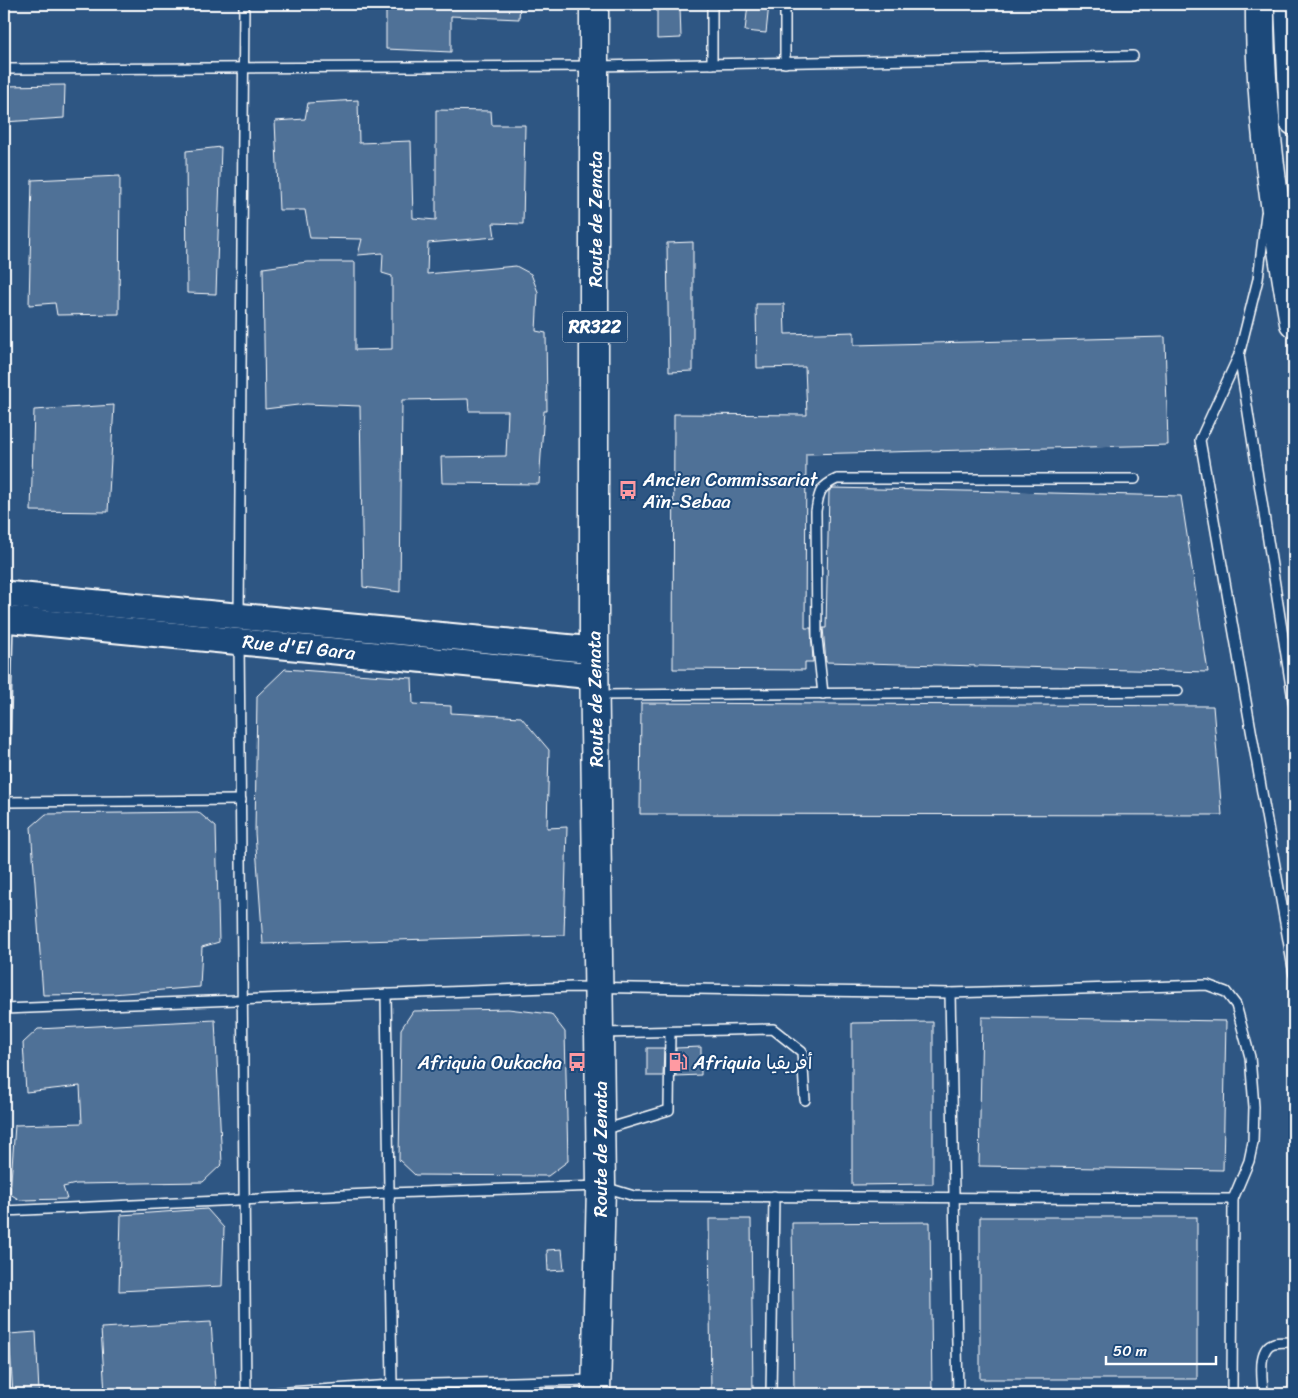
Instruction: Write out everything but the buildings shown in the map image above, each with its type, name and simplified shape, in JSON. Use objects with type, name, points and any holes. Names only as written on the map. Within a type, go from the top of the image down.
[{"type":"main road","name":"Route de Zenata","points":[[594,4],[594,674],[600,988],[601,1186],[596,1387]]},
{"type":"main road","points":[[1260,4],[1260,51],[1271,169],[1279,235],[1294,323]]},
{"type":"main road","points":[[1289,4],[1294,121]]},
{"type":"street","name":"Rue d'El Gara","points":[[7,607],[239,615],[594,674]]},
{"type":"street","name":"Rue d'El Gara","points":[[7,607],[239,641],[594,674]]},
{"type":"lane","points":[[239,615],[244,4]]},
{"type":"lane","points":[[712,4],[712,64]]},
{"type":"lane","points":[[785,4],[785,63]]},
{"type":"lane","points":[[4,69],[595,66],[1133,56]]},
{"type":"lane","points":[[1271,169],[1258,279],[1240,354],[1200,440],[1294,974]]},
{"type":"lane","points":[[1240,354],[1294,706]]},
{"type":"lane","points":[[823,694],[817,638],[816,511],[818,496],[824,485],[837,479],[1134,480]]},
{"type":"lane","points":[[4,790],[7,607]]},
{"type":"lane","points":[[239,641],[246,1394]]},
{"type":"lane","points":[[594,674],[823,694],[1178,691]]},
{"type":"lane","points":[[4,802],[241,800]]},
{"type":"lane","points":[[4,1009],[243,999],[600,988],[950,993],[1207,985],[1226,992],[1236,1005],[1244,1027],[1250,1057],[1254,1106],[1253,1142],[1249,1161],[1233,1199],[1232,1394]]},
{"type":"lane","points":[[950,993],[952,1197],[958,1394]]},
{"type":"lane","points":[[386,994],[392,1385]]},
{"type":"lane","points":[[600,1033],[773,1029],[802,1052],[804,1100]]},
{"type":"lane","points":[[600,1131],[669,1110],[670,1032]]},
{"type":"lane","points":[[4,1211],[243,1199],[601,1186],[634,1196],[1233,1199]]},
{"type":"lane","points":[[771,1394],[774,1196]]},
{"type":"lane","points":[[1263,1394],[1262,1359],[1266,1348],[1273,1343],[1294,1342]]},
{"type":"lane","points":[[259,1394],[392,1385],[596,1387]]},
{"type":"shaded area","points":[[4,4],[1294,4],[1294,1394],[4,1394]]},
{"type":"place","name":"Ancien Commissariat Aïn-Sebaa","points":[[628,490]]},
{"type":"place","name":"Afriquia Oukacha","points":[[577,1062]]},
{"type":"place","name":"Afriquia أفريقيا","points":[[678,1062]]}]
